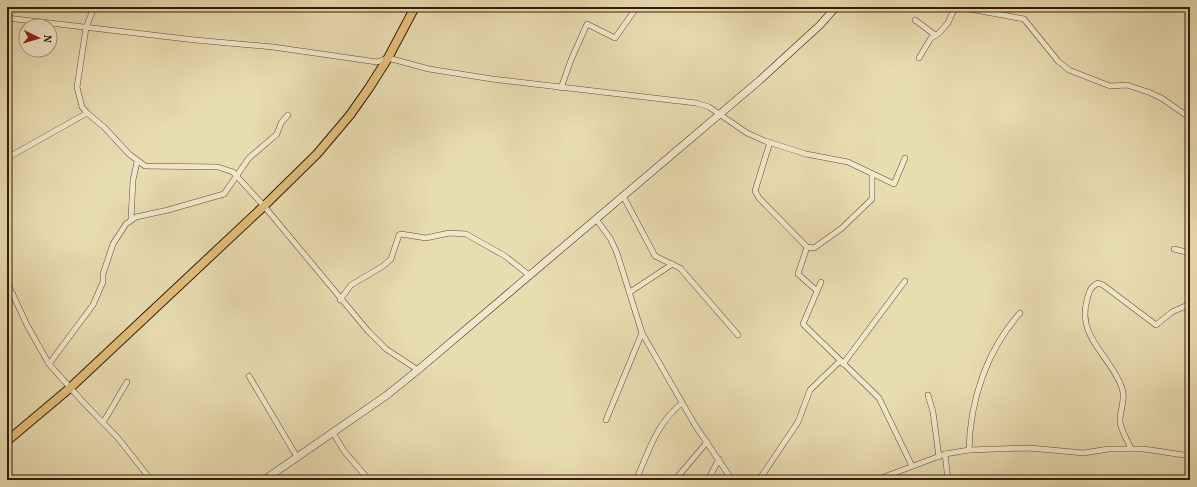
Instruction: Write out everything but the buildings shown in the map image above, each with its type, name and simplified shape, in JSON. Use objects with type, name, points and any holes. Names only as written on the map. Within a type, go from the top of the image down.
[{"type":"main road","points":[[7,441],[70,388],[264,206],[317,154],[350,115],[388,58],[415,7]]},
{"type":"main road","points":[[264,480],[387,395],[418,370],[720,115],[786,57],[836,7]]},
{"type":"street","points":[[94,7],[86,28],[77,87],[82,107],[87,113],[104,127],[137,162],[145,166],[155,168],[218,167],[226,169],[237,176],[264,206],[340,300],[368,331],[386,349],[418,370]]},
{"type":"street","points":[[561,88],[571,60],[587,24],[615,38],[637,7]]},
{"type":"street","points":[[919,58],[935,35],[938,34],[948,23],[955,7]]},
{"type":"street","points":[[959,7],[1024,19],[1058,61],[1069,70],[1110,86],[1127,85],[1150,93],[1168,102],[1190,118]]},
{"type":"street","points":[[7,18],[86,28],[273,47],[377,62],[388,58],[429,69],[561,88],[696,103],[709,107],[747,133],[806,154],[848,162],[894,184],[905,158]]},
{"type":"street","points":[[915,20],[935,35]]},
{"type":"street","points":[[7,158],[87,113]]},
{"type":"street","points":[[50,364],[93,306],[103,282],[103,274],[113,244],[120,231],[131,219],[218,196],[227,190],[249,158],[278,134],[281,123],[288,114]]},
{"type":"street","points":[[770,142],[755,191],[759,198],[807,247],[814,248],[842,228],[872,199],[872,174]]},
{"type":"street","points":[[131,219],[132,180],[137,162]]},
{"type":"street","points":[[623,196],[655,256],[680,268],[738,335]]},
{"type":"street","points":[[596,219],[610,238],[617,253],[642,333],[682,403],[732,480]]},
{"type":"street","points":[[340,300],[351,285],[383,266],[390,258],[399,235],[402,234],[426,238],[449,233],[466,234],[505,256],[529,275]]},
{"type":"street","points":[[807,247],[798,274],[816,290]]},
{"type":"street","points":[[1174,249],[1190,253]]},
{"type":"street","points":[[630,292],[671,265]]},
{"type":"street","points":[[758,480],[798,422],[810,390],[842,363],[905,281]]},
{"type":"street","points":[[820,282],[803,324],[879,398],[912,466]]},
{"type":"street","points":[[7,283],[27,325],[50,364],[70,388],[104,421],[151,480]]},
{"type":"street","points":[[1131,449],[1120,421],[1124,396],[1120,383],[1090,338],[1085,321],[1086,304],[1091,288],[1098,283],[1103,285],[1156,325],[1172,312],[1190,304]]},
{"type":"street","points":[[969,450],[972,417],[984,372],[1005,329],[1020,313]]},
{"type":"street","points":[[606,420],[642,333]]},
{"type":"street","points":[[249,376],[297,457]]},
{"type":"street","points":[[104,421],[127,382]]},
{"type":"street","points":[[928,395],[933,412],[939,457]]},
{"type":"street","points":[[636,480],[651,443],[672,412],[682,403]]},
{"type":"street","points":[[332,433],[344,451],[369,480]]},
{"type":"street","points":[[675,480],[707,442]]},
{"type":"street","points":[[876,480],[945,454],[969,450],[1029,448],[1084,453],[1108,449],[1131,449],[1166,451],[1190,456]]},
{"type":"street","points":[[945,454],[948,480]]},
{"type":"street","points":[[708,480],[719,459]]}]
